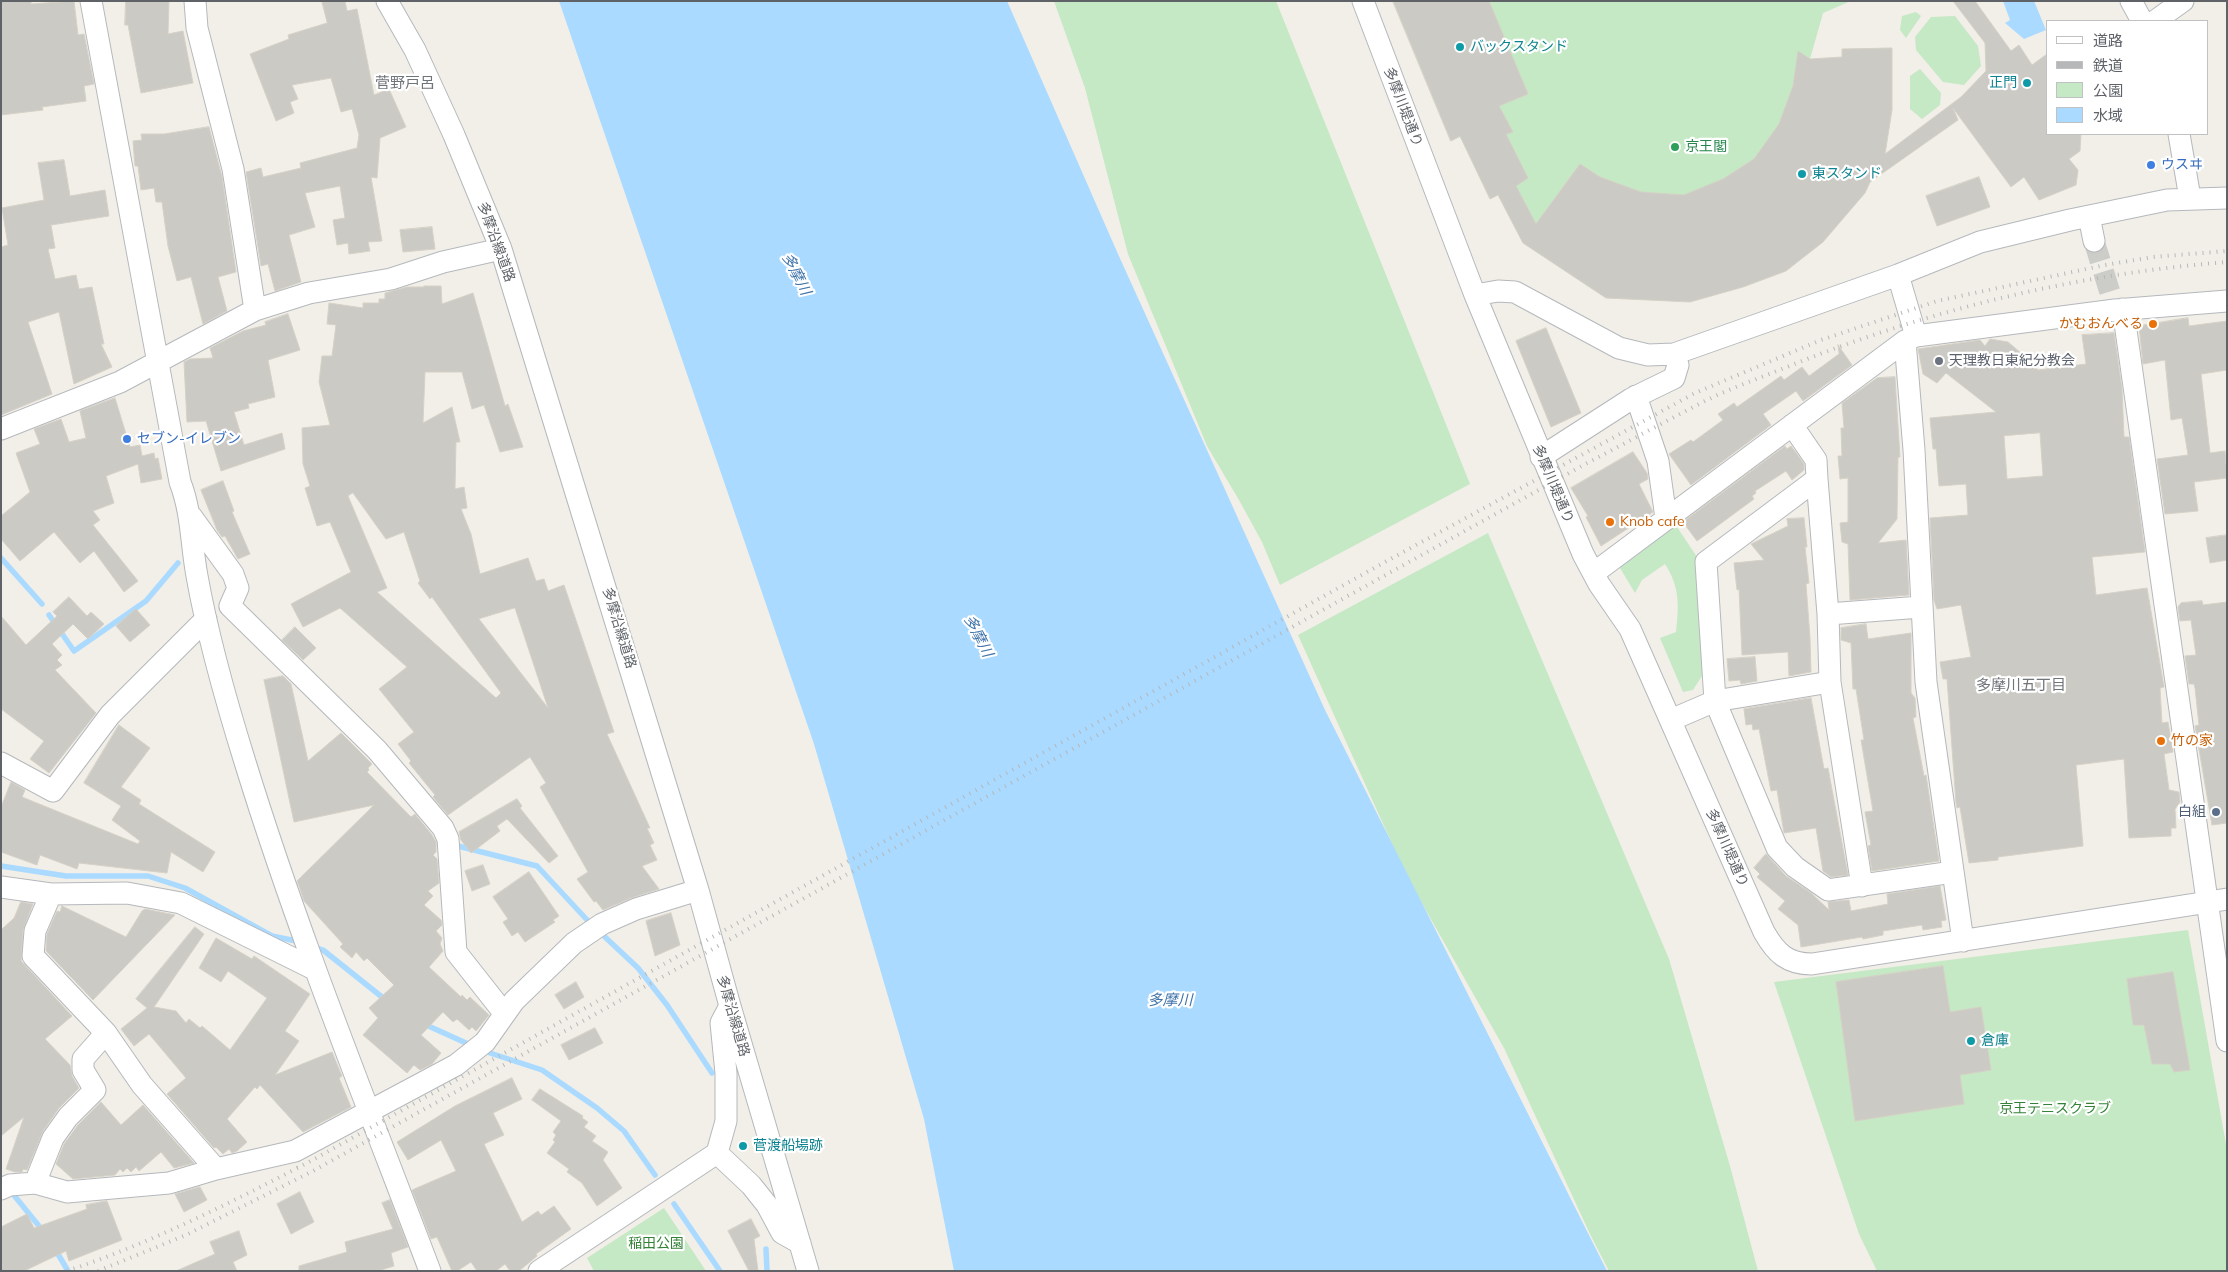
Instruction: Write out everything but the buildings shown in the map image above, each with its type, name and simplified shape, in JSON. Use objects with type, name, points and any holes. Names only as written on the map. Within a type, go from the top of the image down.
[{"type":"street","points":[[91,1],[180,482],[190,514],[197,576],[206,619],[244,760],[308,952],[430,1271]]},
{"type":"street","points":[[195,1],[198,36],[233,169],[255,310]]},
{"type":"street","name":"多摩沿線道路","points":[[387,1],[415,50],[454,135],[501,249],[698,890],[808,1271]]},
{"type":"street","name":"多摩川堤通り","points":[[1363,1],[1475,295],[1541,457],[1583,554],[1630,629],[1764,932],[1777,950],[1792,962],[1812,964],[1962,941]]},
{"type":"street","points":[[2131,1],[2141,20]]},
{"type":"street","points":[[2156,20],[2183,1]]},
{"type":"street","points":[[2180,135],[2190,198]]},
{"type":"street","points":[[1475,295],[1498,291],[1515,292],[1619,348],[1648,356],[1674,354],[1898,275],[1980,242],[2167,200],[2227,198]]},
{"type":"street","points":[[2089,216],[2094,241]]},
{"type":"street","points":[[1,429],[120,382],[255,310],[309,293],[391,279],[443,262],[501,249]]},
{"type":"street","points":[[1898,275],[1910,339],[1926,682],[1962,941],[2217,900]]},
{"type":"street","points":[[1594,573],[1910,339],[2116,306],[2227,301]]},
{"type":"street","points":[[2116,306],[2217,900],[2227,1041]]},
{"type":"street","points":[[1541,457],[1636,396],[1674,378],[1678,365],[1674,354]]},
{"type":"street","points":[[1636,396],[1658,461],[1666,518]]},
{"type":"street","points":[[1792,426],[1816,460],[1828,614],[1830,682],[1862,886]]},
{"type":"street","points":[[1817,480],[1706,562],[1715,701],[1777,848],[1795,867],[1828,890],[1952,872]]},
{"type":"street","points":[[190,514],[232,574],[238,588],[230,606],[377,750],[443,828],[448,839],[456,952],[504,1013]]},
{"type":"street","points":[[1828,614],[1921,607]]},
{"type":"street","points":[[1,762],[53,791],[110,715],[206,619]]},
{"type":"street","points":[[1671,720],[1715,701],[1830,682]]},
{"type":"street","points":[[1,887],[52,894],[127,893],[181,903],[308,952]]},
{"type":"street","points":[[4,1182],[35,1183],[67,1192],[113,1189],[169,1183],[216,1169],[295,1151],[456,1065],[484,1042],[514,1001],[574,943],[602,924],[636,910],[698,890]]},
{"type":"street","points":[[52,894],[35,931],[33,956],[106,1033],[142,1085],[216,1169]]},
{"type":"street","points":[[539,1271],[717,1153],[726,1121],[726,1073],[721,1023],[730,1006]]},
{"type":"street","points":[[35,1183],[53,1138],[68,1117],[95,1090],[83,1070],[83,1059],[106,1033]]},
{"type":"street","points":[[717,1153],[751,1185],[766,1205],[782,1233],[800,1243]]},
{"type":"green space","points":[[1054,1],[1276,1],[1470,484],[1280,585],[1262,542],[1207,446],[1128,254],[1085,88]]},
{"type":"green space","name":"京王閣","points":[[1393,1],[1851,1],[1823,13],[1810,59],[1842,57],[1842,49],[1892,48],[1892,110],[1885,154],[1865,193],[1786,271],[1743,287],[1690,302],[1606,298],[1523,243],[1498,195],[1490,199],[1460,137],[1451,141]]},
{"type":"green space","points":[[1916,12],[1921,16],[1906,38],[1900,30],[1902,16]]},
{"type":"green space","points":[[1955,16],[1978,46],[1981,66],[1964,85],[1943,82],[1916,50],[1915,37],[1931,17]]},
{"type":"green space","points":[[1920,69],[1941,93],[1940,105],[1922,119],[1910,109],[1910,76]]},
{"type":"green space","points":[[1673,521],[1697,557],[1705,671],[1693,690],[1683,692],[1660,638],[1676,632],[1677,597],[1670,572],[1665,564],[1642,580],[1635,593],[1620,568]]},
{"type":"green space","points":[[1488,533],[1669,959],[1730,1166],[1758,1271],[1609,1271],[1504,1048],[1407,877],[1298,635]]},
{"type":"green space","name":"京王テニスクラブ","points":[[2188,930],[2227,1150],[2227,1271],[1877,1271],[1859,1234],[1774,982]]},
{"type":"green space","name":"稲田公園","points":[[664,1208],[706,1271],[594,1271],[587,1258]]},
{"type":"water","name":"多摩川","points":[[559,1],[1007,1],[1118,254],[1325,710],[1607,1271],[954,1271],[924,1119],[814,744]]},
{"type":"water","points":[[2003,1],[2034,1],[2046,30],[2024,39],[2005,23],[2010,20]]},
{"type":"waterway","points":[[1,558],[42,604]]},
{"type":"waterway","points":[[49,615],[74,651],[146,601],[178,563]]},
{"type":"waterway","points":[[458,846],[537,866],[589,922]]},
{"type":"waterway","points":[[1,866],[66,876],[148,876],[185,888],[272,936],[301,942]]},
{"type":"waterway","points":[[605,937],[638,968],[667,1005],[712,1073]]},
{"type":"waterway","points":[[314,947],[323,950],[387,1001]]},
{"type":"waterway","points":[[424,1024],[466,1043]]},
{"type":"waterway","points":[[490,1053],[542,1070],[597,1108],[624,1131],[655,1175]]},
{"type":"waterway","points":[[13,1194],[43,1231]]},
{"type":"waterway","points":[[674,1204],[720,1271]]},
{"type":"waterway","points":[[55,1249],[68,1271]]},
{"type":"waterway","points":[[766,1249],[767,1271]]},
{"type":"tunnel","points":[[2094,241],[2112,299]]},
{"type":"railway","points":[[67,1271],[160,1235],[309,1162],[1385,562],[1695,393],[1821,340],[1937,301],[2105,265],[2153,257],[2227,251]]},
{"type":"railway","points":[[98,1271],[186,1235],[313,1171],[1589,462],[1713,397],[1840,347],[1948,312],[2058,285],[2114,275],[2227,262]]},
{"type":"place","name":"バックスタンド","points":[[1460,47]]},
{"type":"place","name":"正門","points":[[2027,83]]},
{"type":"place","name":"京王閣","points":[[1675,147]]},
{"type":"place","name":"ウスヰ","points":[[2151,165]]},
{"type":"place","name":"東スタンド","points":[[1802,174]]},
{"type":"place","name":"かむおんべる","points":[[2153,324]]},
{"type":"place","name":"天理教日東紀分教会","points":[[1939,361]]},
{"type":"place","name":"セブン-イレブン","points":[[127,439]]},
{"type":"place","name":"Knob cafe","points":[[1610,522]]},
{"type":"place","name":"竹の家","points":[[2161,741]]},
{"type":"place","name":"白組","points":[[2216,812]]},
{"type":"place","name":"倉庫","points":[[1971,1041]]},
{"type":"place","name":"菅渡船場跡","points":[[743,1146]]},
{"type":"district","name":"菅野戸呂","points":[[405,83]]},
{"type":"district","name":"多摩川五丁目","points":[[2021,685]]}]
